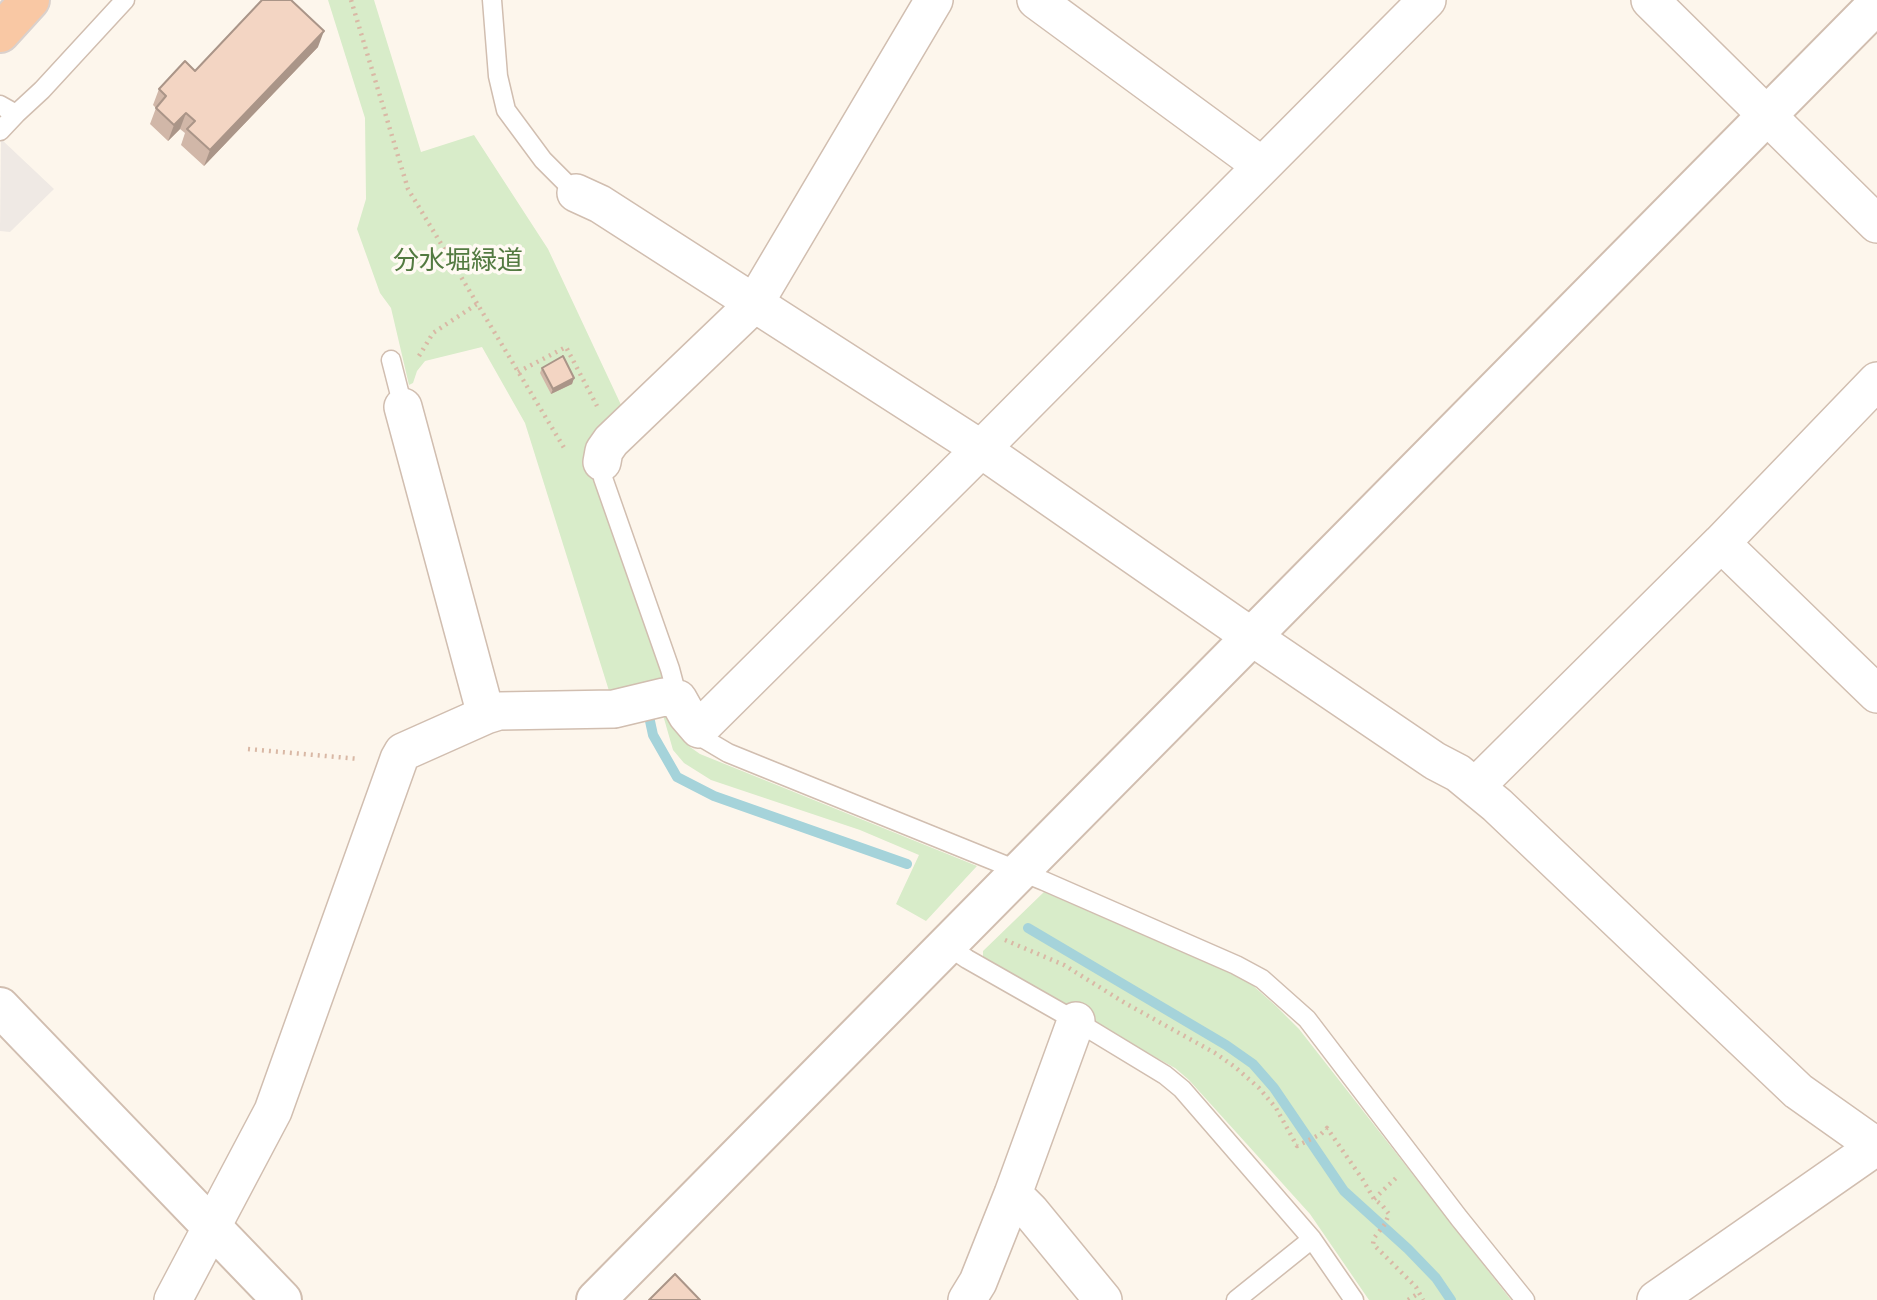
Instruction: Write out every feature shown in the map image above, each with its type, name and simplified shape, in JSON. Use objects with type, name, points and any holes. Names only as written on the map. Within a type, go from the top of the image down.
[{"type":"highway","points":[[0,33],[30,0]]},
{"type":"street","points":[[1037,0],[1262,166]]},
{"type":"street","points":[[173,1300],[273,1111],[398,759],[403,752],[486,715],[517,710],[599,711],[664,697],[678,699],[699,729],[1427,0]]},
{"type":"street","points":[[1650,0],[1877,224]]},
{"type":"street","points":[[595,453],[754,303],[931,1]]},
{"type":"street","points":[[596,1300],[1877,4]]},
{"type":"street","points":[[576,193],[600,204],[981,449],[1435,761],[1476,786],[1798,1091],[1877,1146],[1656,1300]]},
{"type":"street","points":[[1476,786],[1721,543],[1877,381]]},
{"type":"street","points":[[401,398],[486,715]]},
{"type":"street","points":[[1721,543],[1877,694]]},
{"type":"street","points":[[0,1007],[282,1300]]},
{"type":"street","points":[[967,1300],[978,1282],[1013,1194],[1076,1021]]},
{"type":"street","points":[[1013,1194],[1103,1300]]},
{"type":"lane","points":[[0,131],[125,0]]},
{"type":"lane","points":[[492,0],[498,76],[506,110],[543,160],[576,193]]},
{"type":"lane","points":[[0,105],[16,114]]},
{"type":"lane","points":[[391,360],[401,398]]},
{"type":"lane","points":[[595,453],[678,699]]},
{"type":"lane","points":[[699,729],[706,740],[728,753],[1019,872],[1236,965],[1262,979],[1307,1019],[1525,1300]]},
{"type":"lane","points":[[948,946],[1165,1075],[1182,1089],[1311,1239],[1354,1300]]},
{"type":"lane","points":[[1236,1300],[1311,1239]]},
{"type":"path","points":[[351,0],[408,189],[518,372],[595,453]]},
{"type":"path","points":[[401,398],[433,333],[477,304]]},
{"type":"path","points":[[518,372],[566,347],[595,453]]},
{"type":"path","points":[[248,749],[368,760],[398,759]]},
{"type":"path","points":[[997,937],[1064,965],[1125,1003],[1215,1053],[1259,1088],[1276,1108],[1297,1146],[1327,1128],[1374,1199],[1389,1214],[1373,1244],[1416,1287],[1423,1300]]},
{"type":"path","points":[[1374,1199],[1396,1177],[1405,1187]]},
{"type":"path","points":[[1408,1300],[1419,1293]]},
{"type":"shaded area","points":[[1,139],[54,189],[10,232],[0,231]]},
{"type":"green space","name":"分水堀緑道","points":[[328,0],[374,0],[421,152],[474,135],[548,249],[622,407],[586,458],[663,675],[659,686],[610,694],[525,423],[482,347],[425,361],[417,371],[413,383],[409,385],[391,308],[380,293],[357,229],[366,199],[365,118]]},
{"type":"green space","points":[[669,713],[690,747],[700,754],[977,866],[926,921],[896,904],[919,855],[860,830],[711,780],[684,763],[673,750],[663,715]]},
{"type":"green space","points":[[1044,892],[1250,983],[1299,1029],[1511,1300],[1369,1300],[1310,1214],[1189,1080],[1175,1068],[983,959],[983,951]]},
{"type":"building","points":[[262,0],[291,0],[324,31],[210,150],[187,129],[195,121],[186,113],[174,125],[156,108],[166,96],[159,89],[185,61],[195,71]]},
{"type":"building","points":[[563,356],[574,378],[553,389],[542,368]]},
{"type":"building","points":[[675,1274],[700,1300],[649,1300]]},
{"type":"waterway","points":[[650,721],[653,735],[677,777],[714,796],[907,864]]},
{"type":"waterway","points":[[1028,928],[1226,1045],[1253,1064],[1274,1088],[1344,1191],[1408,1249],[1436,1278],[1451,1300]]}]
